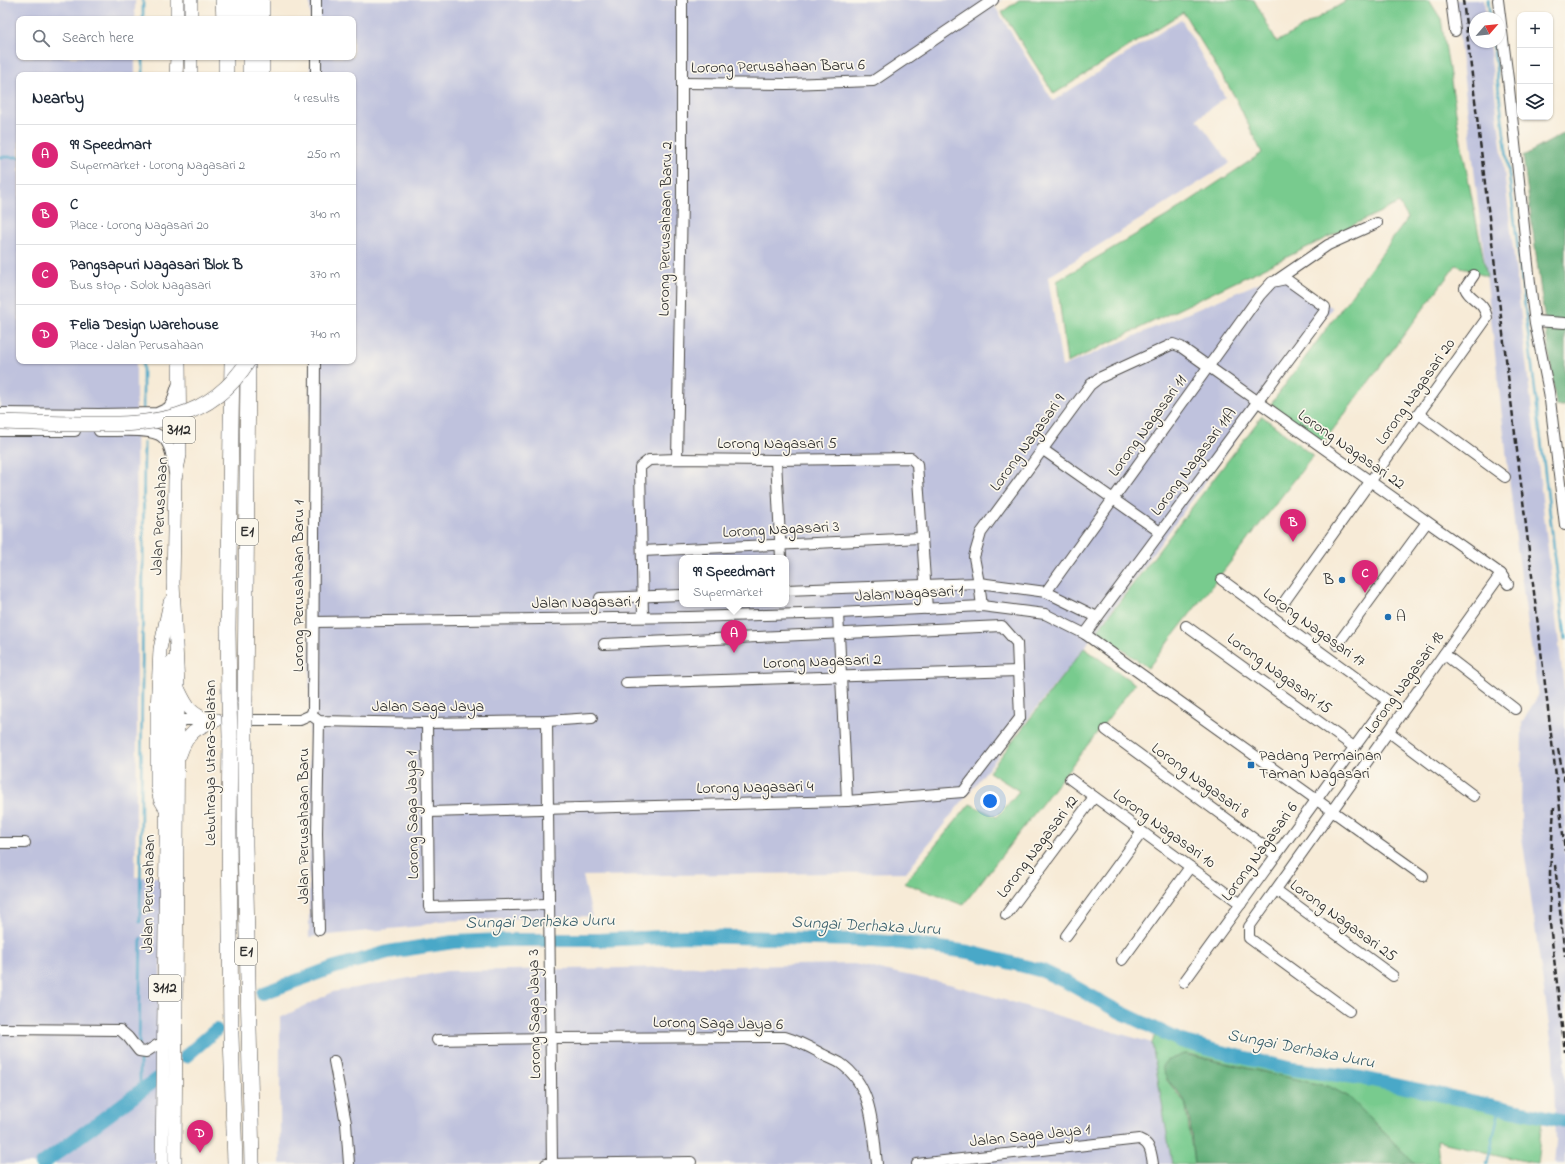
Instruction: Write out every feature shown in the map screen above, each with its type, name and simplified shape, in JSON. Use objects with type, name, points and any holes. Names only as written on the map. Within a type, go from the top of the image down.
[{"type":"highway","points":[[223,0],[224,16]]},
{"type":"highway","points":[[236,0],[236,16]]},
{"type":"highway","points":[[250,0],[250,16]]},
{"type":"highway","points":[[262,0],[262,16]]},
{"type":"highway","points":[[226,60],[226,72]]},
{"type":"highway","points":[[236,60],[236,72]]},
{"type":"highway","points":[[250,60],[250,72]]},
{"type":"highway","points":[[262,60],[262,72]]},
{"type":"highway","name":"Lebuhraya Utara–Selatan","points":[[232,364],[228,629],[231,1034],[235,1164]]},
{"type":"highway","points":[[0,422],[140,424],[179,416],[214,398],[233,380],[246,364]]},
{"type":"highway","name":"Lebuhraya Utara–Selatan","points":[[248,364],[245,853],[252,1164]]},
{"type":"main road","points":[[177,0],[177,16]]},
{"type":"main road","points":[[191,0],[191,16]]},
{"type":"main road","points":[[176,72],[177,60]]},
{"type":"main road","points":[[191,60],[191,72]]},
{"type":"main road","name":"Jalan Perusahaan","points":[[175,1164],[177,763],[167,716],[178,686],[173,583],[176,479],[180,455],[179,364]]},
{"type":"main road","points":[[167,716],[161,641],[173,583]]},
{"type":"main road","name":"Jalan Perusahaan","points":[[162,1164],[167,811],[160,799],[157,785],[167,716],[168,684],[176,625]]},
{"type":"main road","points":[[178,686],[189,709],[198,716],[213,720]]},
{"type":"main road","points":[[177,763],[184,744],[191,733],[213,720]]},
{"type":"street","points":[[316,0],[316,16]]},
{"type":"street","name":"Lorong Perusahaan Baru 2","points":[[676,459],[682,199],[682,0]]},
{"type":"street","name":"Lorong Perusahaan Baru 6","points":[[682,83],[788,84],[873,81],[993,0]]},
{"type":"street","points":[[1451,0],[1455,31]]},
{"type":"street","points":[[1498,0],[1510,93],[1535,321],[1549,392],[1565,525]]},
{"type":"street","points":[[316,60],[316,72]]},
{"type":"street","name":"Lorong Nagasari 11","points":[[1046,592],[1114,500],[1260,295],[1272,282],[1328,245],[1377,223]]},
{"type":"street","name":"Lorong Nagasari 20","points":[[1282,605],[1486,318],[1483,306],[1467,292],[1465,288],[1474,275]]},
{"type":"street","name":"Lorong Nagasari 11A","points":[[1084,634],[1324,312],[1325,307],[1286,279],[1277,280]]},
{"type":"street","points":[[1535,321],[1565,323]]},
{"type":"street","name":"Lorong Nagasari 22","points":[[1172,344],[1180,347],[1209,367],[1501,574],[1508,584]]},
{"type":"street","name":"Lorong Nagasari 9","points":[[982,606],[974,557],[981,533],[1090,385],[1099,378],[1172,344]]},
{"type":"street","name":"Lorong Perusahaan Baru 1","points":[[315,364],[313,710],[315,718]]},
{"type":"street","points":[[0,412],[157,413],[168,408],[172,402],[179,380]]},
{"type":"street","points":[[1419,414],[1505,477]]},
{"type":"street","points":[[0,431],[151,432],[160,435],[166,442],[170,452],[176,479]]},
{"type":"street","points":[[1042,449],[1160,532]]},
{"type":"street","name":"Lorong Nagasari 5","points":[[642,551],[640,467],[648,460],[911,458],[917,464],[921,538]]},
{"type":"street","points":[[776,460],[781,555]]},
{"type":"street","points":[[1337,645],[1427,522]]},
{"type":"street","points":[[921,538],[927,609]]},
{"type":"street","name":"Lorong Nagasari 3","points":[[642,551],[921,538]]},
{"type":"street","points":[[642,551],[643,617]]},
{"type":"street","name":"Lorong Nagasari 18","points":[[1349,1011],[1249,938],[1249,927],[1501,574]]},
{"type":"street","name":"Lorong Nagasari 17","points":[[1222,580],[1388,700]]},
{"type":"street","name":"Jalan Nagasari 1","points":[[789,590],[979,583],[1046,592],[1097,616]]},
{"type":"street","points":[[600,598],[679,595]]},
{"type":"street","name":"Jalan Nagasari 1","points":[[314,622],[643,617],[784,609],[838,613],[982,606],[1045,614],[1084,634],[1423,876]]},
{"type":"street","points":[[838,613],[847,801]]},
{"type":"street","points":[[604,644],[1002,626],[1017,643],[1018,671]]},
{"type":"street","name":"Lorong Nagasari 15","points":[[1186,626],[1354,747]]},
{"type":"street","points":[[1444,654],[1515,709]]},
{"type":"street","name":"Lorong Nagasari 2","points":[[626,684],[1018,671]]},
{"type":"street","name":"Lorong Nagasari 4","points":[[428,812],[847,801],[964,792],[1020,718],[1018,671]]},
{"type":"street","name":"Lorong Nagasari 6","points":[[1184,982],[1388,700]]},
{"type":"street","points":[[167,716],[213,720],[300,720],[315,718]]},
{"type":"street","name":"Jalan Saga Jaya","points":[[315,718],[427,723],[547,721],[592,718]]},
{"type":"street","name":"Jalan Perusahaan Baru","points":[[315,718],[319,930]]},
{"type":"street","name":"Lorong Saga Jaya 3","points":[[547,721],[552,1164]]},
{"type":"street","name":"Lorong Saga Jaya 1","points":[[427,723],[429,907],[548,904]]},
{"type":"street","name":"Lorong Nagasari 8","points":[[1106,730],[1276,856]]},
{"type":"street","points":[[1389,732],[1474,796]]},
{"type":"street","name":"Lorong Nagasari 10","points":[[1070,779],[1241,904]]},
{"type":"street","name":"Lorong Nagasari 12","points":[[1006,915],[1094,797]]},
{"type":"street","points":[[1066,936],[1142,832]]},
{"type":"street","points":[[0,843],[25,843]]},
{"type":"street","points":[[1122,960],[1190,867]]},
{"type":"street","name":"Lorong Nagasari 25","points":[[1276,890],[1393,976]]},
{"type":"street","points":[[0,1029],[120,1030],[128,1036],[139,1051],[146,1052],[157,1046],[161,1046],[164,1052]]},
{"type":"street","name":"Lorong Saga Jaya 6","points":[[436,1040],[785,1037],[798,1041],[841,1064],[859,1082],[872,1118],[877,1164]]},
{"type":"street","points":[[334,1061],[346,1123],[349,1164]]},
{"type":"street","name":"Jalan Saga Jaya 1","points":[[917,1164],[1139,1139],[1146,1142],[1150,1149],[1153,1164]]},
{"type":"street","points":[[546,1164],[691,1162]]},
{"type":"shaded area","points":[[0,0],[135,0],[135,16],[16,16],[16,60],[135,60],[135,72],[16,72],[16,364],[136,364],[137,728],[135,877],[162,877],[157,1164],[0,1164]]},
{"type":"shaded area","points":[[310,0],[1002,0],[994,5],[1053,101],[1181,19],[1225,97],[1197,119],[1230,163],[1048,277],[1062,367],[1282,273],[1332,308],[1084,648],[906,872],[583,876],[592,916],[438,921],[420,926],[309,937],[310,364],[356,364],[356,72],[310,72],[310,60],[356,60],[356,16],[310,16]]},
{"type":"shaded area","points":[[1455,0],[1484,0],[1485,12],[1469,12],[1469,48],[1490,48],[1565,696],[1565,1164],[1554,1164],[1556,1141],[1553,1053],[1521,829],[1522,722],[1538,696],[1516,539]]},
{"type":"shaded area","points":[[854,964],[949,984],[1152,1043],[1172,1164],[280,1164],[280,1018],[333,992],[447,971]]},
{"type":"green space","points":[[1019,0],[1254,0],[1277,42],[1345,2],[1344,0],[1429,0],[1441,19],[1459,131],[1487,277],[1456,265],[1323,443],[1271,404],[1408,218],[1399,203],[1067,363],[1057,281],[1167,216],[1262,153],[1235,97],[1183,12],[1054,94],[1002,12]]},
{"type":"green space","points":[[1565,133],[1565,406],[1556,406],[1523,156]]},
{"type":"green space","points":[[1262,416],[1313,456],[1148,668],[1097,631]]},
{"type":"green space","points":[[1084,648],[1135,684],[963,905],[904,883],[970,804],[997,817],[1019,791],[989,772]]},
{"type":"green space","points":[[1155,1035],[1183,1047],[1282,1068],[1361,1081],[1542,1121],[1537,1164],[1437,1141],[1439,1164],[1415,1164],[1349,1097],[1330,1087],[1184,1054],[1166,1061],[1166,1079],[1185,1103],[1194,1164],[1172,1164],[1152,1043]]},
{"type":"green space","points":[[1184,1054],[1330,1087],[1349,1097],[1415,1164],[1194,1164],[1188,1111],[1184,1100],[1163,1072],[1162,1066],[1166,1061]]},
{"type":"waterway","points":[[143,0],[143,16]]},
{"type":"waterway","points":[[1488,0],[1489,12]]},
{"type":"waterway","points":[[1494,48],[1565,639]]},
{"type":"waterway","points":[[143,60],[143,72]]},
{"type":"waterway","points":[[0,157],[16,157]]},
{"type":"waterway","points":[[143,364],[143,409]]},
{"type":"waterway","points":[[140,922],[144,442]]},
{"type":"waterway","name":"Sungai Derhaka Juru","points":[[263,993],[332,968],[388,952],[453,942],[504,940],[599,940],[686,936],[857,940],[903,943],[969,952],[1043,971],[1068,983],[1114,1009],[1181,1041],[1213,1050],[1292,1069],[1362,1078],[1565,1121]]},
{"type":"waterway","points":[[139,1045],[141,938]]},
{"type":"waterway","points":[[186,1056],[216,1030]]},
{"type":"waterway","points":[[140,1059],[140,1092]]},
{"type":"waterway","points":[[42,1164],[157,1079]]},
{"type":"waterway","points":[[1487,1164],[1500,1108]]},
{"type":"railway","points":[[1463,0],[1565,851]]},
{"type":"railway","points":[[1558,749],[1565,784]]},
{"type":"railway","points":[[1554,807],[1550,872],[1550,924],[1565,1052]]},
{"type":"railway","points":[[1555,865],[1565,956]]},
{"type":"place","name":"C","points":[[1293,542]]},
{"type":"place","name":"B","points":[[1342,580]]},
{"type":"place","name":"Pangsapuri Nagasari Blok B","points":[[1365,593]]},
{"type":"place","name":"A","points":[[1388,617]]},
{"type":"place","name":"99 Speedmart","points":[[734,653]]},
{"type":"place","name":"Padang Permainan Taman Nagasari","points":[[1251,765]]},
{"type":"place","name":"Felia Design Warehouse","points":[[200,1153]]}]
